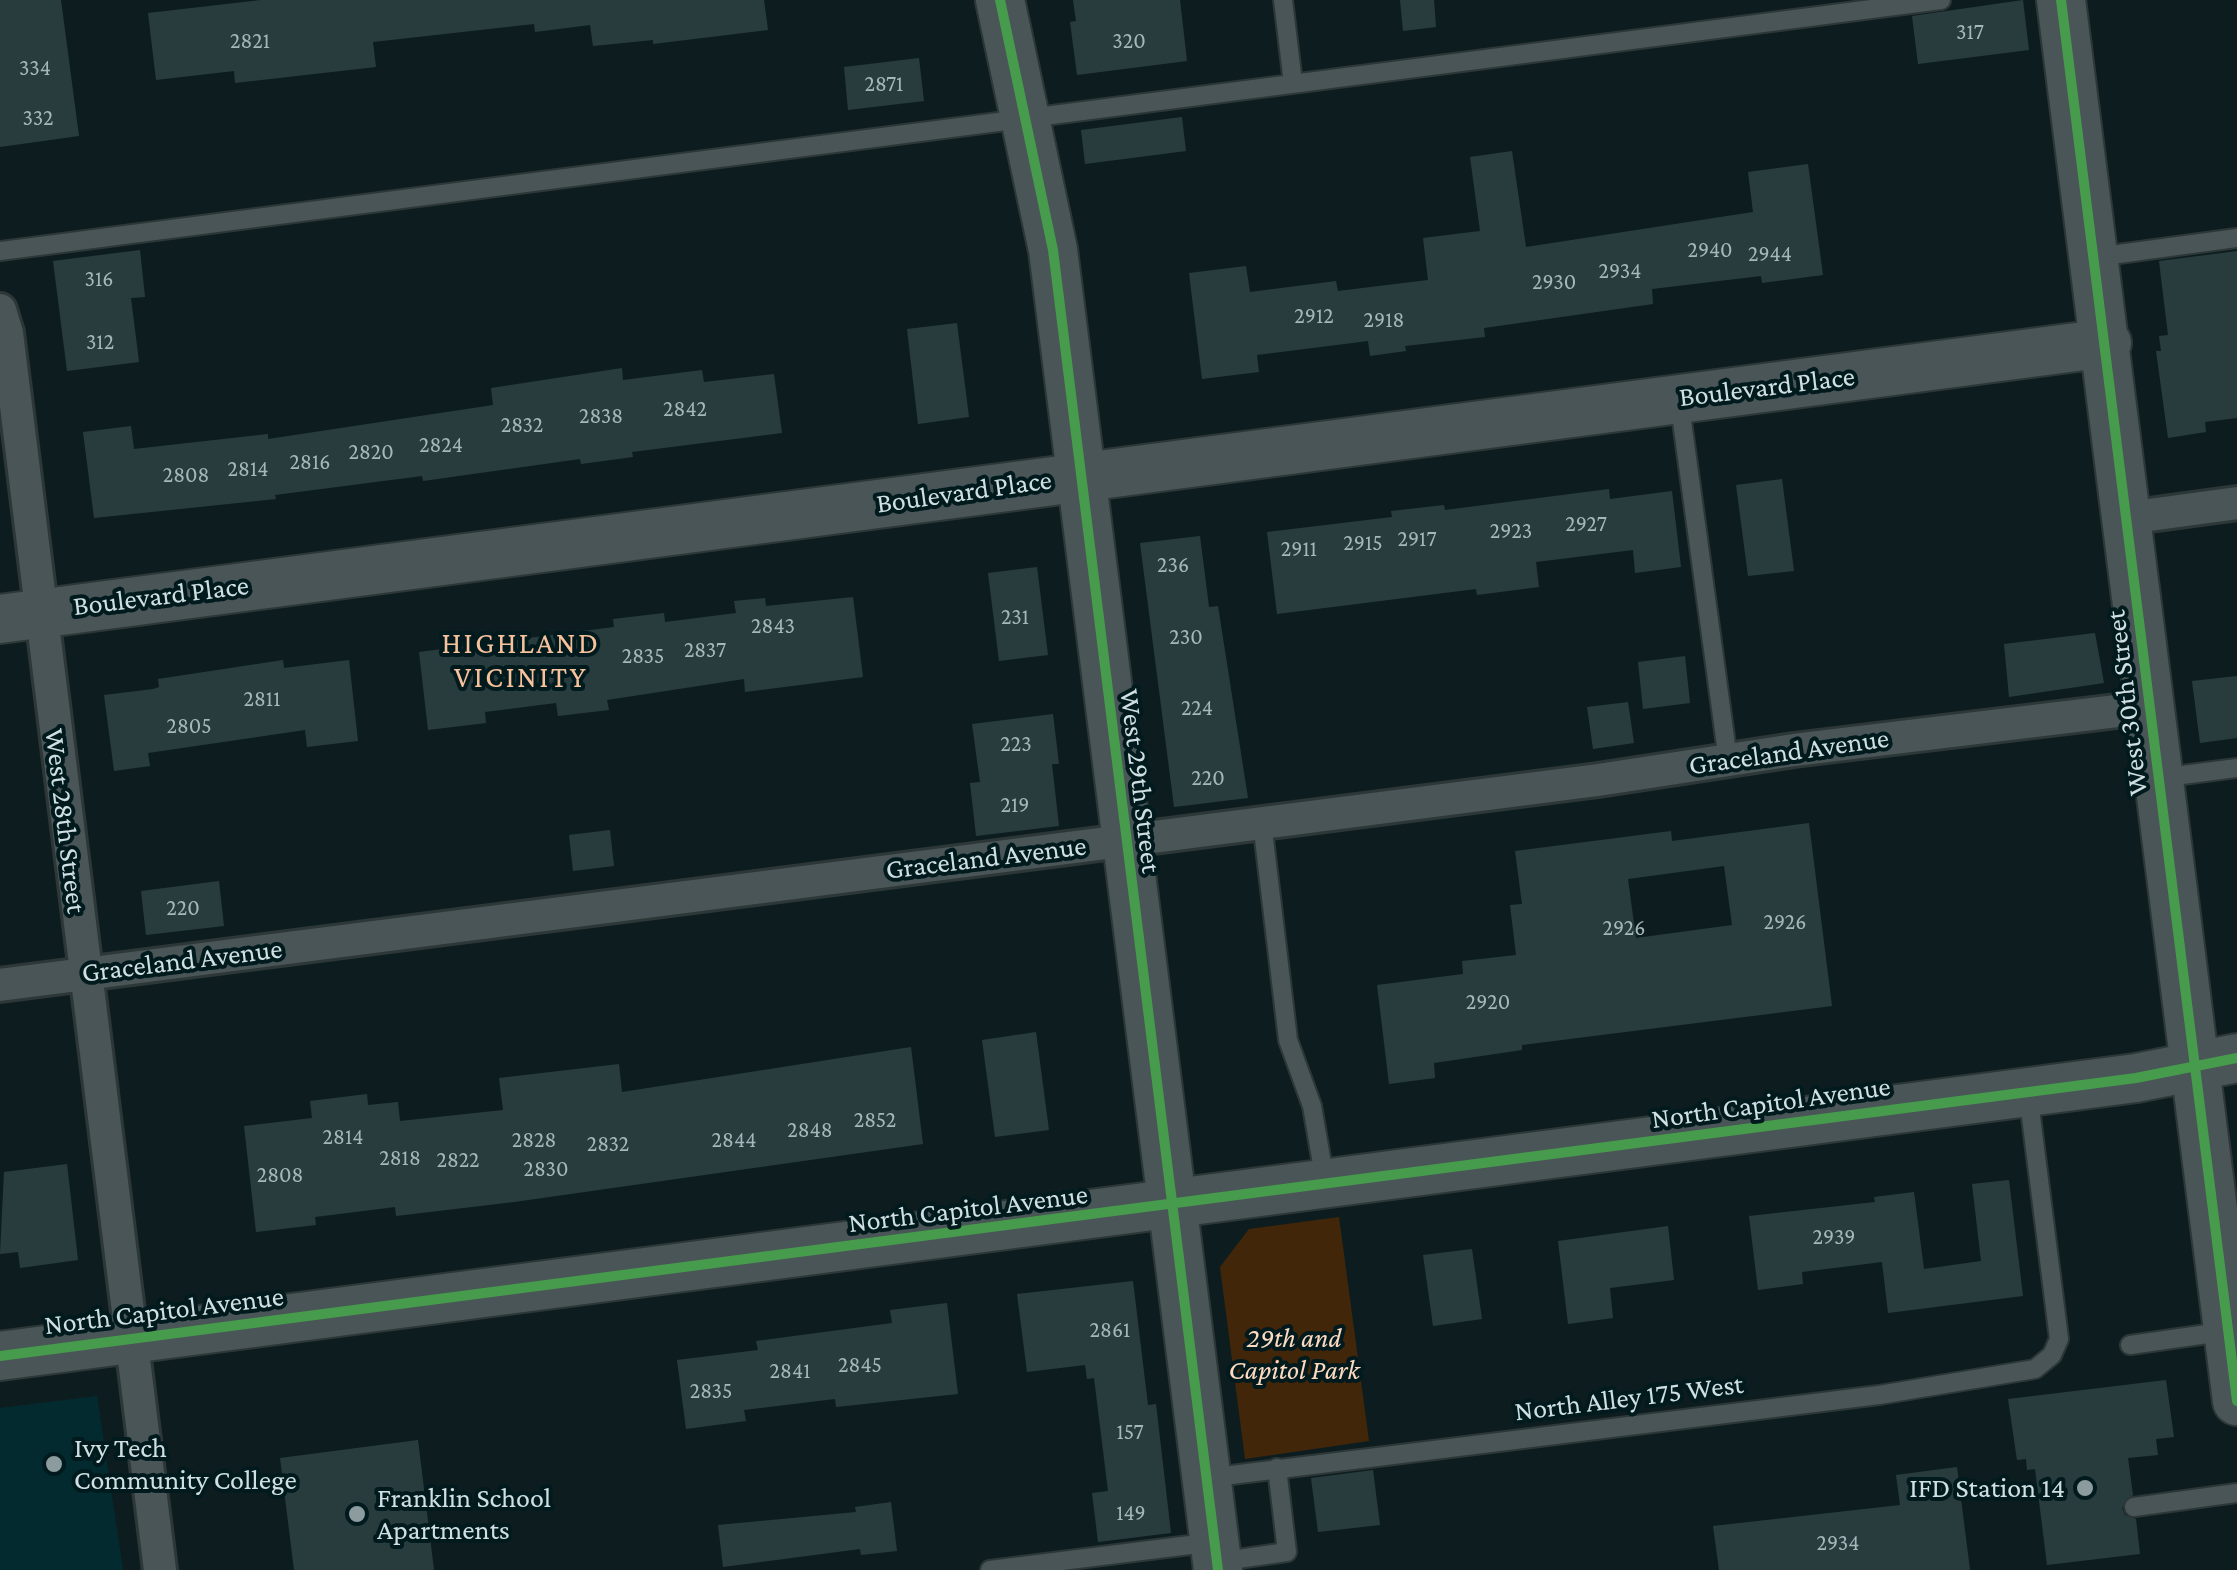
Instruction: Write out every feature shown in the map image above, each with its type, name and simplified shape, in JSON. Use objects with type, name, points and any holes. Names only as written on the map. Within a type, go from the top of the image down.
[{"type":"main road","name":"West 29th Street","points":[[1000,0],[1052,250],[1216,1558]]},
{"type":"main road","name":"West 30th Street","points":[[2061,0],[2158,778],[2215,1062],[2237,1401]]},
{"type":"main road","name":"Boulevard Place","points":[[20,615],[2106,343]]},
{"type":"main road","name":"North Capitol Avenue","points":[[0,1356],[1170,1207],[2028,1092],[2215,1062]]},
{"type":"street","name":"West 28th Street","points":[[0,310],[7,333],[20,615],[84,973],[160,1570]]},
{"type":"street","points":[[2128,518],[2237,504]]},
{"type":"street","name":"Graceland Avenue","points":[[0,985],[2150,707]]},
{"type":"lane","points":[[1283,0],[1293,83]]},
{"type":"lane","points":[[1791,0],[1794,20]]},
{"type":"lane","points":[[0,251],[1941,0]]},
{"type":"lane","points":[[2096,257],[2237,238]]},
{"type":"lane","points":[[1678,399],[1728,760]]},
{"type":"lane","points":[[2158,778],[2237,768]]},
{"type":"lane","points":[[1262,822],[1288,1040],[1312,1106],[1326,1186]]},
{"type":"lane","name":"North Alley 175 West","points":[[1206,1478],[1879,1395],[2035,1369],[2052,1355],[2059,1338],[2028,1092]]},
{"type":"lane","points":[[2130,1345],[2231,1325]]},
{"type":"lane","points":[[990,1570],[1287,1552],[1277,1468]]},
{"type":"lane","points":[[2134,1507],[2237,1493]]},
{"type":"shaded area","name":"Ivy Tech Community College","points":[[97,1396],[123,1570],[0,1570],[0,1408]]},
{"type":"green space","name":"29th and Capitol Park","points":[[1339,1217],[1369,1441],[1245,1459],[1220,1267],[1249,1229]]},
{"type":"building","points":[[0,0],[61,0],[79,136],[0,147]]},
{"type":"building","points":[[261,0],[764,0],[768,30],[653,44],[653,40],[593,46],[590,25],[535,32],[534,24],[373,42],[376,67],[235,83],[234,71],[156,80],[148,13]]},
{"type":"building","points":[[1073,0],[1180,0],[1187,61],[1077,75],[1070,22],[1076,21]]},
{"type":"building","points":[[1400,0],[1434,0],[1436,27],[1403,31]]},
{"type":"building","points":[[2023,0],[2029,50],[1918,64],[1912,16]]},
{"type":"building","points":[[919,58],[924,101],[848,110],[844,67]]},
{"type":"building","points":[[1182,117],[1186,151],[1085,164],[1081,130]]},
{"type":"building","points":[[1512,151],[1526,247],[1753,212],[1748,172],[1808,164],[1823,275],[1762,283],[1761,276],[1652,289],[1653,304],[1484,328],[1485,337],[1405,346],[1406,351],[1370,356],[1368,341],[1257,355],[1259,372],[1202,379],[1189,273],[1246,266],[1250,292],[1336,281],[1338,291],[1428,280],[1423,238],[1480,231],[1470,157]]},
{"type":"building","points":[[140,250],[145,297],[131,298],[139,362],[67,371],[53,261]]},
{"type":"building","points":[[2237,251],[2237,418],[2205,422],[2206,432],[2168,438],[2156,351],[2161,351],[2159,336],[2168,335],[2159,261]]},
{"type":"building","points":[[957,323],[969,417],[918,424],[907,329]]},
{"type":"building","points":[[622,368],[623,380],[702,370],[704,382],[774,374],[782,433],[632,452],[633,457],[581,464],[580,459],[423,481],[422,476],[275,495],[276,499],[94,518],[83,432],[131,426],[134,449],[268,434],[268,439],[493,405],[491,388]]},
{"type":"building","points":[[1782,479],[1794,571],[1748,576],[1736,485]]},
{"type":"building","points":[[1609,489],[1610,499],[1672,491],[1681,567],[1635,573],[1633,550],[1536,562],[1539,587],[1477,595],[1476,589],[1277,614],[1267,532],[1392,517],[1391,511],[1444,505],[1445,510]]},
{"type":"building","points":[[1200,536],[1209,607],[1218,606],[1248,798],[1174,807],[1140,543]]},
{"type":"building","points":[[1037,567],[1048,655],[999,661],[988,573]]},
{"type":"building","points":[[853,597],[863,677],[745,692],[744,679],[607,700],[609,710],[558,716],[556,703],[485,712],[486,723],[428,730],[419,652],[614,627],[613,619],[664,613],[665,622],[736,613],[734,601],[765,598],[766,606]]},
{"type":"building","points":[[2095,633],[2104,683],[2009,697],[2004,644]]},
{"type":"building","points":[[1685,656],[1690,703],[1643,709],[1638,662]]},
{"type":"building","points":[[283,660],[284,668],[349,660],[358,741],[307,747],[305,730],[148,753],[150,766],[114,771],[104,695],[153,689],[159,687],[158,679]]},
{"type":"building","points":[[2237,676],[2237,738],[2200,743],[2192,681]]},
{"type":"building","points":[[1628,702],[1634,743],[1593,749],[1587,707]]},
{"type":"building","points":[[1053,714],[1059,764],[1052,764],[1059,826],[976,836],[970,783],[980,782],[972,724]]},
{"type":"building","points":[[1809,823],[1832,1006],[1522,1045],[1522,1050],[1434,1063],[1435,1078],[1389,1084],[1377,985],[1463,974],[1462,961],[1516,955],[1510,905],[1522,904],[1515,851],[1671,831],[1672,841]],"holes":[[[1724,866],[1732,925],[1636,938],[1628,879]]]},
{"type":"building","points":[[610,830],[614,866],[573,871],[569,835]]},
{"type":"building","points":[[219,881],[224,926],[146,935],[141,891]]},
{"type":"building","points":[[1036,1032],[1049,1130],[995,1137],[982,1040]]},
{"type":"building","points":[[911,1047],[923,1144],[514,1202],[396,1216],[395,1207],[315,1217],[316,1225],[256,1232],[244,1126],[312,1118],[310,1101],[367,1094],[368,1105],[398,1102],[400,1121],[503,1110],[499,1078],[619,1064],[622,1092]]},
{"type":"building","points":[[67,1164],[78,1260],[20,1268],[18,1252],[0,1254],[4,1172]]},
{"type":"building","points":[[2009,1180],[2023,1296],[1888,1313],[1882,1262],[1802,1272],[1803,1284],[1758,1290],[1749,1216],[1875,1202],[1874,1197],[1914,1192],[1924,1269],[1981,1261],[1972,1184]]},
{"type":"building","points":[[1668,1226],[1674,1280],[1610,1288],[1613,1318],[1568,1324],[1558,1241]]},
{"type":"building","points":[[1472,1249],[1482,1319],[1433,1326],[1423,1255]]},
{"type":"building","points":[[1133,1281],[1148,1405],[1156,1404],[1171,1533],[1098,1542],[1092,1493],[1108,1491],[1094,1378],[1087,1379],[1085,1365],[1027,1372],[1017,1294]]},
{"type":"building","points":[[947,1303],[958,1394],[836,1407],[835,1399],[744,1410],[746,1421],[686,1429],[677,1360],[758,1350],[756,1341],[892,1323],[890,1310]]},
{"type":"building","name":"IFD Station 14","points":[[2166,1380],[2174,1437],[2156,1439],[2158,1455],[2128,1458],[2133,1495],[2122,1508],[2125,1515],[2136,1519],[2140,1554],[2047,1565],[2035,1469],[2027,1470],[2026,1459],[2017,1460],[2008,1399]]},
{"type":"building","name":"Franklin School Apartments","points":[[418,1440],[434,1570],[294,1570],[280,1458]]},
{"type":"building","points":[[1957,1467],[1970,1570],[1719,1570],[1713,1526],[1900,1505],[1896,1475]]},
{"type":"building","points":[[1373,1470],[1380,1525],[1318,1532],[1311,1478]]},
{"type":"building","points":[[891,1502],[897,1551],[861,1555],[860,1549],[723,1567],[718,1525],[856,1512],[855,1507]]},
{"type":"cycle path","points":[[1000,0],[1053,250],[1218,1570]]},
{"type":"cycle path","points":[[2061,0],[2237,1401]]},
{"type":"cycle path","points":[[0,1356],[2136,1078],[2237,1058]]},
{"type":"place","name":"Ivy Tech Community College","points":[[54,1464]]},
{"type":"place","name":"IFD Station 14","points":[[2085,1488]]},
{"type":"place","name":"Franklin School Apartments","points":[[357,1514]]},
{"type":"district","name":"HIGHLAND VICINITY","points":[[521,661]]}]
